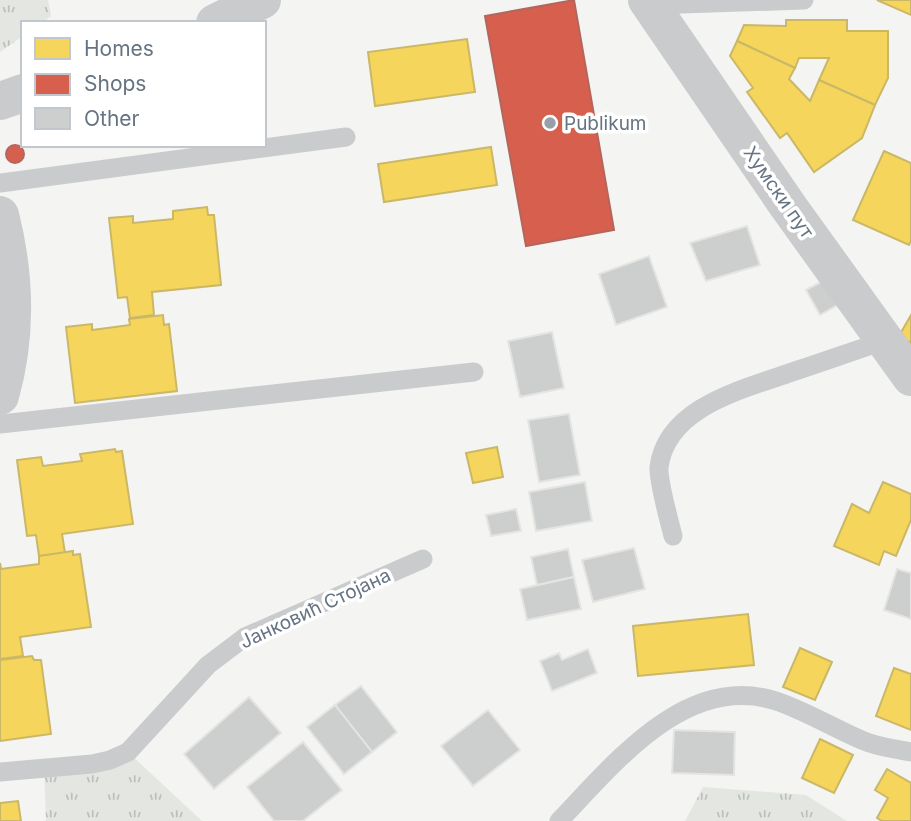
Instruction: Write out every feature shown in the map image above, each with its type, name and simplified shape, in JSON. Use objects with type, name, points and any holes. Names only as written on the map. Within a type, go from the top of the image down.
[{"type":"street","points":[[219,21],[262,0]]},
{"type":"street","name":"Хумски пут","points":[[649,2],[788,206],[911,377]]},
{"type":"street","points":[[0,101],[21,94]]},
{"type":"street","points":[[0,215],[14,300],[9,350],[0,396]]},
{"type":"lane","name":"Хумски пут","points":[[649,2],[804,0]]},
{"type":"lane","points":[[0,183],[346,137]]},
{"type":"lane","points":[[673,536],[659,469],[666,446],[678,428],[696,412],[727,395],[884,341]]},
{"type":"lane","points":[[0,424],[474,372]]},
{"type":"lane","name":"Јанковић Стојана","points":[[0,772],[92,764],[128,752],[208,665],[245,637],[423,559]]},
{"type":"lane","points":[[559,821],[639,741],[684,710],[712,699],[744,697],[778,702],[867,743],[911,752]]},
{"type":"green space","points":[[0,0],[48,0],[51,16],[45,21],[21,21],[21,37],[0,52]]},
{"type":"green space","points":[[128,752],[202,821],[46,821],[44,768]]},
{"type":"green space","points":[[703,787],[806,795],[847,821],[685,821]]},
{"type":"building: Homes","points":[[877,0],[911,0],[911,15]]},
{"type":"building: Homes","points":[[786,20],[847,20],[847,31],[888,31],[888,78],[875,105],[819,80],[829,58],[799,58],[795,68],[737,41],[744,25],[786,26]]},
{"type":"building: Homes","points":[[467,39],[475,92],[375,106],[368,52]]},
{"type":"building: Homes","points":[[737,41],[795,68],[789,79],[810,101],[819,80],[875,105],[862,138],[814,172],[787,133],[780,138],[747,92],[753,88],[730,56]]},
{"type":"building: Homes","points":[[491,147],[497,185],[384,202],[378,164]]},
{"type":"building: Homes","points":[[884,151],[911,163],[909,245],[853,220]]},
{"type":"building: Homes","points":[[207,207],[208,215],[214,215],[221,285],[152,292],[154,315],[130,318],[127,297],[118,298],[109,218],[133,216],[133,223],[173,219],[173,211]]},
{"type":"building: Homes","points":[[163,315],[164,325],[169,324],[177,391],[75,403],[66,327],[92,324],[92,330],[130,325],[129,319]]},
{"type":"building: Homes","points":[[911,315],[911,343],[899,336]]},
{"type":"building: Homes","points":[[497,447],[503,477],[473,483],[466,453]]},
{"type":"building: Homes","points":[[115,449],[116,452],[122,451],[133,524],[62,534],[65,553],[39,556],[36,535],[27,536],[17,460],[41,457],[43,466],[82,461],[80,454]]},
{"type":"building: Homes","points":[[883,482],[911,494],[911,520],[896,556],[884,551],[879,565],[834,546],[852,504],[869,513]]},
{"type":"building: Homes","points":[[73,551],[73,555],[80,554],[91,627],[20,637],[23,656],[0,659],[0,563],[1,569],[39,564],[39,556]]},
{"type":"building: Homes","points":[[748,614],[754,665],[638,676],[633,626]]},
{"type":"building: Homes","points":[[800,648],[832,662],[815,700],[783,687]]},
{"type":"building: Homes","points":[[32,656],[34,660],[41,660],[51,734],[0,741],[0,660]]},
{"type":"building: Homes","points":[[894,668],[911,674],[911,730],[876,716]]},
{"type":"building: Homes","points":[[820,739],[853,755],[834,793],[802,778]]},
{"type":"building: Homes","points":[[887,769],[911,783],[911,821],[882,821],[877,818],[888,798],[875,790]]},
{"type":"building: Homes","points":[[18,801],[21,821],[0,821],[0,803]]},
{"type":"building: Shops","name":"Publikum","points":[[574,0],[614,230],[526,246],[485,16]]},
{"type":"building: Shops","points":[[15,145],[21,148],[24,154],[21,160],[15,163],[9,160],[6,154],[9,148]]},
{"type":"building: Other","points":[[747,226],[760,265],[706,281],[690,243]]},
{"type":"building: Other","points":[[649,256],[667,307],[616,325],[599,274]]},
{"type":"building: Other","points":[[828,278],[841,303],[820,315],[806,290]]},
{"type":"building: Other","points":[[552,332],[564,388],[520,397],[508,341]]},
{"type":"building: Other","points":[[569,414],[580,475],[539,482],[528,420]]},
{"type":"building: Other","points":[[585,482],[592,521],[536,531],[529,492]]},
{"type":"building: Other","points":[[516,509],[521,531],[491,536],[486,515]]},
{"type":"building: Other","points":[[634,548],[645,589],[593,602],[582,560]]},
{"type":"building: Other","points":[[568,549],[574,577],[537,585],[531,557]]},
{"type":"building: Other","points":[[897,569],[911,573],[911,619],[884,610]]},
{"type":"building: Other","points":[[574,577],[581,609],[527,620],[520,589]]},
{"type":"building: Other","points":[[588,649],[597,673],[552,691],[540,661],[559,653],[562,660]]},
{"type":"building: Other","points":[[361,686],[397,732],[372,752],[335,705]]},
{"type":"building: Other","points":[[249,697],[281,733],[214,789],[184,754]]},
{"type":"building: Other","points":[[335,705],[372,752],[344,774],[307,727]]},
{"type":"building: Other","points":[[488,710],[520,750],[473,786],[441,746]]},
{"type":"building: Other","points":[[674,730],[735,732],[734,775],[672,773]]},
{"type":"building: Other","points":[[303,742],[342,790],[303,821],[274,821],[247,787]]},
{"type":"place","name":"Publikum","points":[[550,123]]}]
